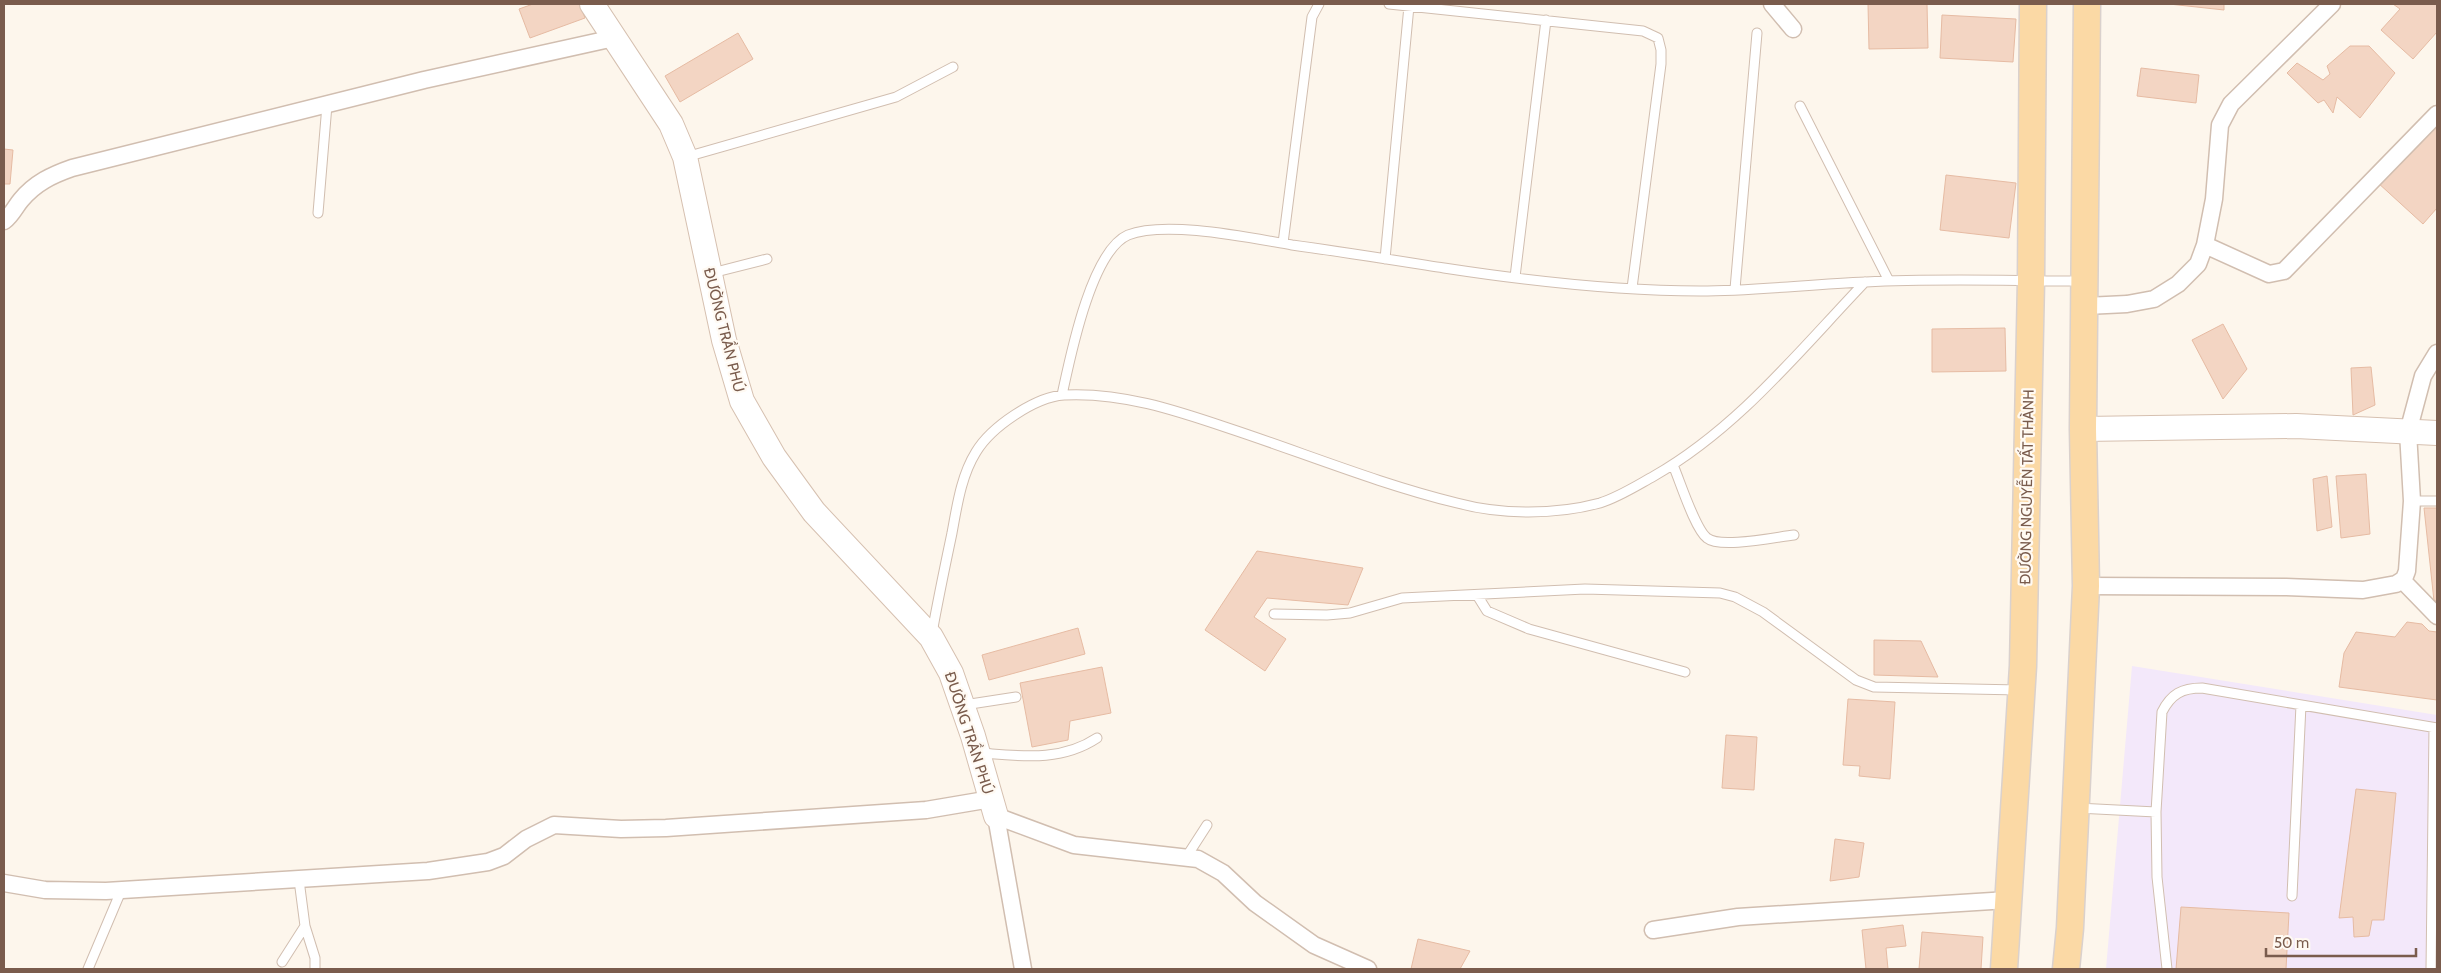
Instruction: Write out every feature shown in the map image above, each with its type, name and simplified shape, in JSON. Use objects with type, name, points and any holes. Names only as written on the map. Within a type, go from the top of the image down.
[{"type":"main road","name":"ĐƯỜNG NGUYỄN TẤT THÀNH","points":[[2004,969],[2022,690],[2031,281],[2033,4]]},
{"type":"main road","points":[[2066,969],[2076,808],[2086,586],[2083,429],[2086,306],[2087,4]]},
{"type":"street","name":"ĐƯỜNG TRẦN PHÚ","points":[[592,4],[671,124],[685,157],[724,340],[742,401],[755,427],[814,512],[931,637],[951,673],[978,753],[993,807]]},
{"type":"street","points":[[1772,4],[1793,29]]},
{"type":"street","points":[[2086,306],[2127,304],[2154,299],[2178,284],[2198,264],[2205,245],[2214,199],[2220,125],[2231,104],[2332,4]]},
{"type":"street","points":[[4,221],[10,217],[32,188],[50,176],[72,168],[424,80],[614,38]]},
{"type":"street","points":[[2205,245],[2269,274],[2284,271],[2437,114]]},
{"type":"street","points":[[2086,586],[2286,587],[2363,590],[2385,588],[2402,580],[2408,571],[2412,501],[2408,432],[2424,376],[2437,353]]},
{"type":"street","points":[[2083,429],[2296,426],[2437,433]]},
{"type":"street","points":[[2402,580],[2437,616]]},
{"type":"street","points":[[993,807],[1023,969]]},
{"type":"street","points":[[4,883],[45,890],[121,891],[428,871],[467,866],[504,856],[526,839],[554,826],[621,829],[993,807],[1074,845],[1186,856],[1206,862],[1223,873],[1255,903],[1314,945],[1337,964],[1368,969]]},
{"type":"street","points":[[1653,930],[1738,916],[2008,900]]},
{"type":"lane","points":[[1284,243],[1312,17],[1319,4]]},
{"type":"lane","points":[[1388,4],[1644,31],[1658,38],[1662,50],[1661,64],[1632,288]]},
{"type":"lane","points":[[1385,259],[1409,6]]},
{"type":"lane","points":[[1514,277],[1546,20]]},
{"type":"lane","points":[[1735,289],[1757,33]]},
{"type":"lane","points":[[685,157],[896,97],[952,67]]},
{"type":"lane","points":[[318,213],[327,105]]},
{"type":"lane","points":[[1800,106],[1889,281]]},
{"type":"lane","points":[[1062,395],[1075,336],[1094,279],[1109,250],[1120,239],[1131,234],[1147,231],[1204,231],[1385,259],[1597,287],[1701,291],[1889,281],[2086,281]]},
{"type":"lane","points":[[710,273],[767,259]]},
{"type":"lane","points":[[931,637],[958,502],[966,473],[975,454],[985,439],[1005,422],[1045,400],[1062,395],[1106,396],[1138,401],[1163,407],[1458,504],[1494,510],[1556,511],[1603,502],[1624,494],[1673,465],[1710,439],[1743,410],[1865,282]]},
{"type":"lane","points":[[1673,465],[1700,530],[1708,539],[1724,543],[1794,535]]},
{"type":"lane","points":[[2412,501],[2437,501]]},
{"type":"lane","points":[[1274,614],[1327,615],[1350,613],[1402,598],[1585,590],[1720,593],[1735,597],[1764,612],[1856,680],[1874,687],[2022,690]]},
{"type":"lane","points":[[1477,595],[1487,611],[1529,629],[1684,672]]},
{"type":"lane","points":[[2167,969],[2156,877],[2156,812],[2162,712],[2169,699],[2187,688],[2202,688],[2436,728],[2431,969]]},
{"type":"lane","points":[[962,705],[1016,697]]},
{"type":"lane","points":[[2292,896],[2301,705]]},
{"type":"lane","points":[[978,753],[1048,756],[1067,753],[1097,738]]},
{"type":"lane","points":[[2076,808],[2156,812]]},
{"type":"lane","points":[[1186,856],[1207,825]]},
{"type":"lane","points":[[299,880],[305,926],[314,958],[315,969]]},
{"type":"lane","points":[[88,969],[121,891]]},
{"type":"lane","points":[[282,962],[305,926]]},
{"type":"shaded area","points":[[2132,666],[2437,715],[2437,969],[2106,969]]},
{"type":"building","points":[[533,4],[580,4],[585,18],[530,38],[519,9]]},
{"type":"building","points":[[1868,4],[1927,4],[1928,48],[1869,49]]},
{"type":"building","points":[[2169,4],[2224,4],[2224,10]]},
{"type":"building","points":[[2393,4],[2437,4],[2437,32],[2413,59],[2381,30],[2400,9]]},
{"type":"building","points":[[1942,15],[2016,19],[2013,62],[1940,58]]},
{"type":"building","points":[[738,33],[753,59],[680,102],[665,76]]},
{"type":"building","points":[[2350,46],[2369,46],[2395,73],[2360,118],[2337,97],[2333,113],[2324,100],[2318,103],[2287,73],[2297,63],[2323,80],[2330,74],[2327,66]]},
{"type":"building","points":[[2141,68],[2199,75],[2196,103],[2137,96]]},
{"type":"building","points":[[2437,117],[2437,208],[2423,224],[2377,182]]},
{"type":"building","points":[[4,149],[13,150],[10,184],[4,184]]},
{"type":"building","points":[[1946,175],[2016,183],[2009,238],[1940,230]]},
{"type":"building","points":[[2223,324],[2247,369],[2223,399],[2192,340]]},
{"type":"building","points":[[2005,328],[2006,371],[1932,372],[1932,329]]},
{"type":"building","points":[[2371,367],[2375,405],[2353,415],[2351,368]]},
{"type":"building","points":[[2366,474],[2370,534],[2341,538],[2336,476]]},
{"type":"building","points":[[2327,476],[2332,527],[2317,531],[2313,479]]},
{"type":"building","points":[[2424,508],[2437,508],[2437,601],[2434,601]]},
{"type":"building","points":[[1257,551],[1363,568],[1348,605],[1267,598],[1254,617],[1286,639],[1265,671],[1205,630]]},
{"type":"building","points":[[2407,622],[2422,624],[2429,631],[2437,632],[2437,700],[2339,687],[2344,653],[2356,632],[2395,637]]},
{"type":"building","points":[[1078,628],[1085,654],[989,680],[982,655]]},
{"type":"building","points":[[1874,640],[1921,641],[1938,677],[1874,675]]},
{"type":"building","points":[[1102,667],[1111,713],[1070,721],[1068,740],[1032,747],[1020,683]]},
{"type":"building","points":[[1848,699],[1895,702],[1890,779],[1859,776],[1860,766],[1843,765]]},
{"type":"building","points":[[1726,735],[1757,737],[1754,790],[1722,788]]},
{"type":"building","points":[[2356,789],[2396,793],[2384,920],[2372,920],[2369,936],[2354,937],[2353,917],[2339,918]]},
{"type":"building","points":[[1835,839],[1864,843],[1859,877],[1830,881]]},
{"type":"building","points":[[2181,907],[2289,913],[2286,969],[2176,969]]},
{"type":"building","points":[[1903,925],[1906,946],[1886,948],[1888,969],[1866,969],[1862,930]]},
{"type":"building","points":[[1922,932],[1983,937],[1981,969],[1919,969]]},
{"type":"building","points":[[1418,939],[1470,951],[1460,969],[1411,969]]}]
